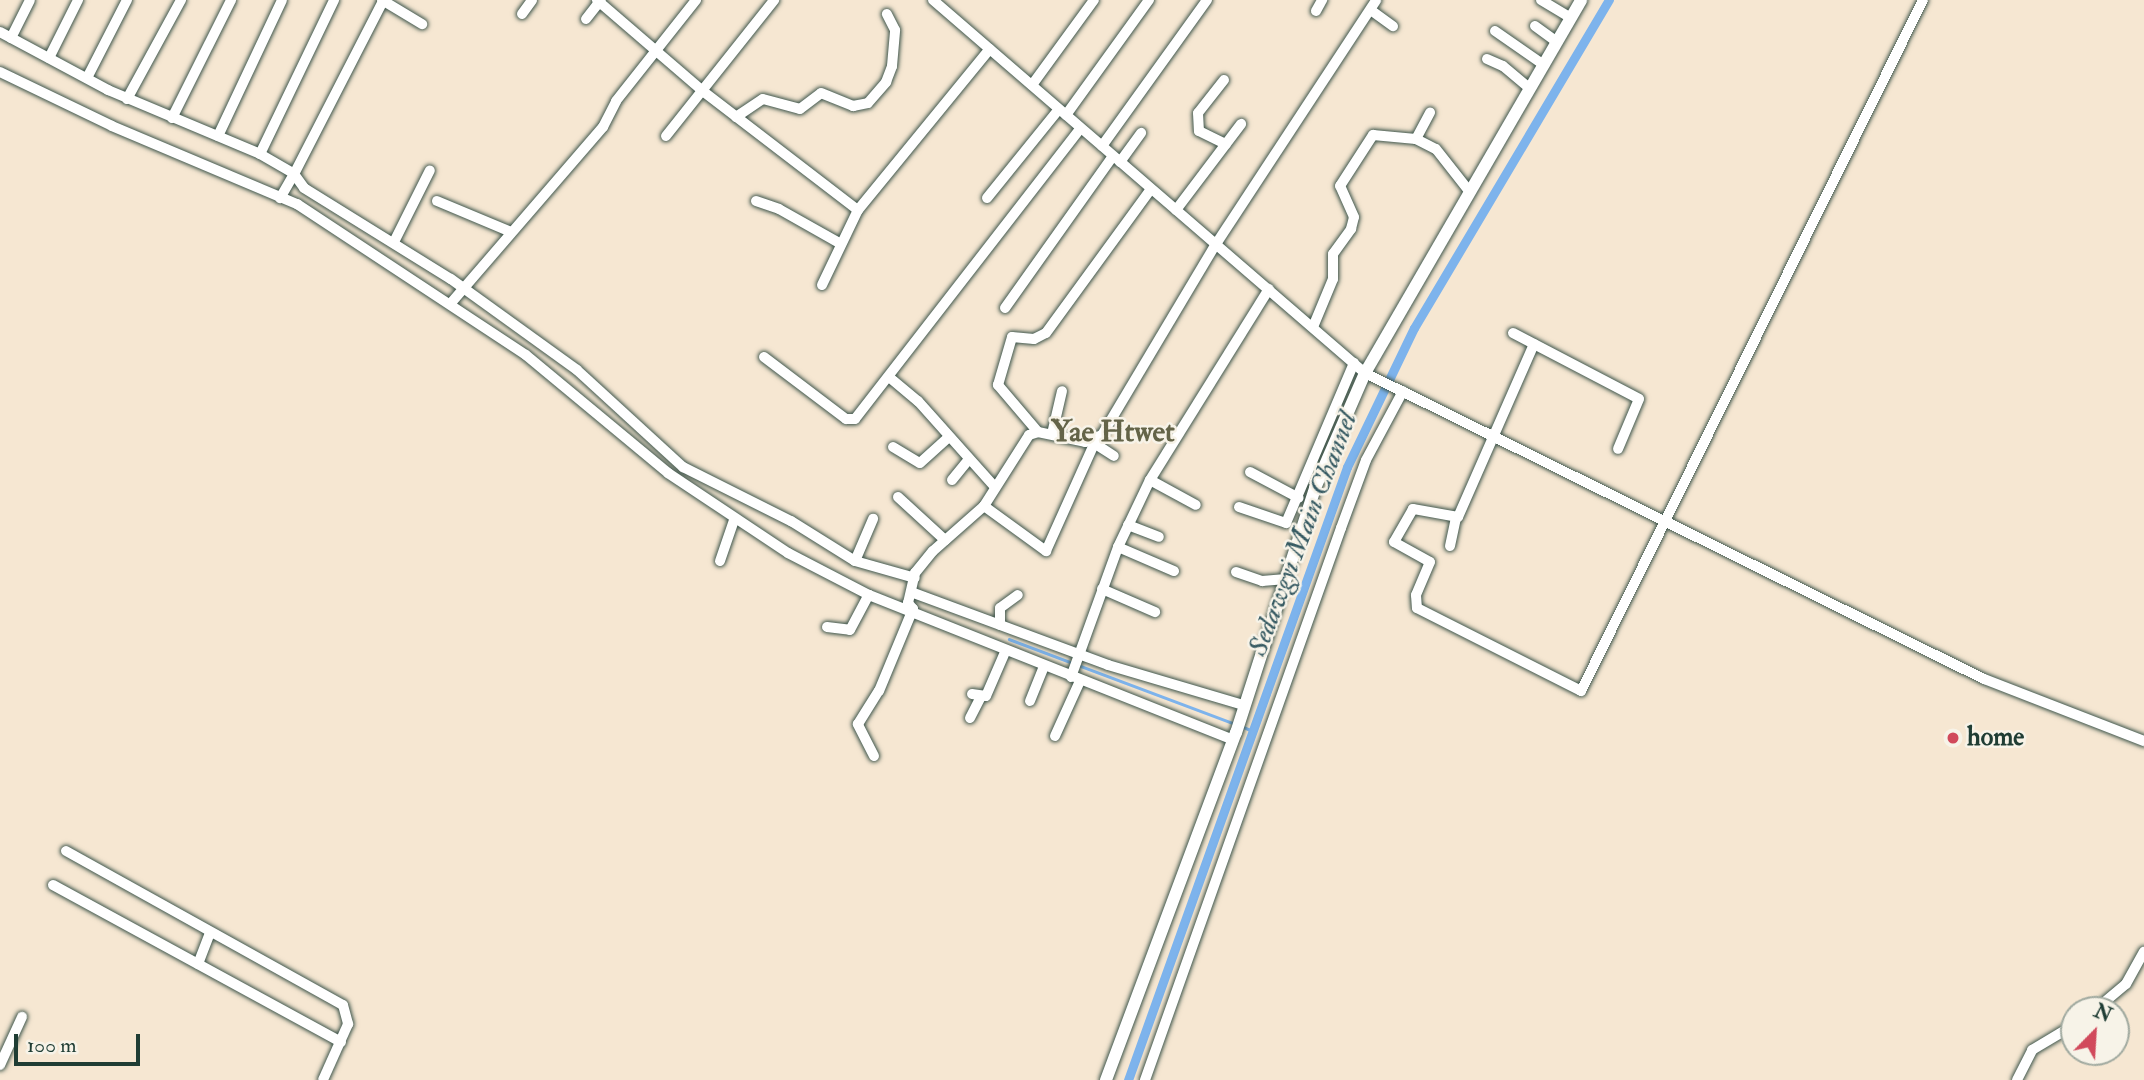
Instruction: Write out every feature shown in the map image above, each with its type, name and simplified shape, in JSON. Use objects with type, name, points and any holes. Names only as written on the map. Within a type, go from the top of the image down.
[{"type":"street","points":[[11,38],[30,0]]},
{"type":"street","points":[[49,58],[78,0]]},
{"type":"street","points":[[87,78],[127,0]]},
{"type":"street","points":[[127,99],[181,0]]},
{"type":"street","points":[[172,118],[231,0]]},
{"type":"street","points":[[218,136],[282,0]]},
{"type":"street","points":[[260,154],[334,0]]},
{"type":"street","points":[[282,195],[383,0],[397,3],[422,24]]},
{"type":"street","points":[[522,14],[532,0]]},
{"type":"street","points":[[451,303],[603,127],[616,101],[696,0]]},
{"type":"street","points":[[666,136],[704,92],[774,0]]},
{"type":"street","points":[[933,0],[1369,375],[1984,678],[2144,741]]},
{"type":"street","points":[[1032,85],[1094,0]]},
{"type":"street","points":[[986,198],[1062,112],[1149,0]]},
{"type":"street","points":[[1102,146],[1207,0]]},
{"type":"street","points":[[1316,10],[1322,0]]},
{"type":"street","points":[[984,506],[1046,551],[1096,442],[1216,244],[1372,11],[1376,0]]},
{"type":"street","points":[[1541,0],[1571,18]]},
{"type":"street","points":[[1106,1080],[1234,736],[1283,579],[1315,488],[1369,375],[1469,191],[1581,0]]},
{"type":"street","points":[[1456,518],[1419,509],[1410,511],[1394,542],[1430,562],[1416,595],[1417,608],[1581,691],[1923,0]]},
{"type":"street","points":[[586,19],[599,1],[658,48],[704,92],[859,210]]},
{"type":"street","points":[[1372,11],[1393,26]]},
{"type":"street","points":[[736,117],[763,99],[800,109],[821,93],[853,106],[868,103],[887,82],[892,65],[895,30],[887,14]]},
{"type":"street","points":[[1535,26],[1557,42]]},
{"type":"street","points":[[1496,31],[1544,65]]},
{"type":"street","points":[[0,32],[127,99],[260,154],[304,188],[394,242],[463,288],[577,370],[683,467],[790,521],[855,561],[915,578]]},
{"type":"street","points":[[822,285],[859,210],[990,49]]},
{"type":"street","points":[[1487,59],[1503,66],[1530,89]]},
{"type":"street","points":[[0,72],[282,195],[451,303],[526,355],[734,520],[869,595],[911,600],[1000,625],[1078,657],[1242,712]]},
{"type":"street","points":[[1224,80],[1198,113],[1199,131],[1226,144]]},
{"type":"street","points":[[1416,139],[1430,113]]},
{"type":"street","points":[[1176,210],[1241,124]]},
{"type":"street","points":[[764,357],[850,420],[889,377],[1081,128]]},
{"type":"street","points":[[1005,308],[1117,159],[1141,133]]},
{"type":"street","points":[[1313,327],[1333,279],[1333,254],[1351,229],[1354,217],[1340,186],[1373,135],[1416,139],[1436,149],[1469,191]]},
{"type":"street","points":[[394,242],[430,170]]},
{"type":"street","points":[[1114,456],[1096,442],[1037,429],[998,386],[1012,337],[1034,339],[1046,332],[1152,189]]},
{"type":"street","points":[[437,201],[511,232]]},
{"type":"street","points":[[756,201],[841,244]]},
{"type":"street","points":[[1055,736],[1075,677],[1078,657],[1128,525],[1150,480],[1269,289]]},
{"type":"street","points":[[1513,333],[1639,399],[1618,449]]},
{"type":"street","points":[[1450,545],[1456,518],[1490,435],[1534,344]]},
{"type":"street","points":[[1239,507],[1286,523],[1299,498],[1301,481],[1354,363]]},
{"type":"street","points":[[889,377],[918,401],[948,438],[995,487]]},
{"type":"street","points":[[1145,1080],[1366,460],[1400,390]]},
{"type":"street","points":[[1052,434],[1062,391]]},
{"type":"street","points":[[589,407],[603,395]]},
{"type":"street","points":[[1032,411],[1037,429]]},
{"type":"street","points":[[874,756],[859,721],[879,691],[911,600],[915,578],[945,540],[984,506],[1024,440],[1037,429]]},
{"type":"street","points":[[893,447],[920,463],[948,438]]},
{"type":"street","points":[[952,480],[968,460]]},
{"type":"street","points":[[1250,472],[1299,498]]},
{"type":"street","points":[[1150,480],[1196,505]]},
{"type":"street","points":[[1301,481],[1315,488]]},
{"type":"street","points":[[898,498],[945,540]]},
{"type":"street","points":[[855,561],[873,519]]},
{"type":"street","points":[[720,561],[734,520]]},
{"type":"street","points":[[1128,525],[1159,537]]},
{"type":"street","points":[[1118,547],[1174,571]]},
{"type":"street","points":[[1236,572],[1262,581],[1283,579]]},
{"type":"street","points":[[1102,589],[1154,612]]},
{"type":"street","points":[[827,627],[850,630],[869,595]]},
{"type":"street","points":[[1000,625],[1000,608],[1018,595]]},
{"type":"street","points":[[911,600],[1005,652],[1234,736]]},
{"type":"street","points":[[970,718],[976,696],[986,696],[1005,652]]},
{"type":"street","points":[[1030,701],[1044,667]]},
{"type":"street","points":[[66,851],[343,1005],[348,1024],[323,1080]]},
{"type":"street","points":[[53,885],[341,1042]]},
{"type":"street","points":[[198,964],[210,933]]},
{"type":"street","points":[[2112,996],[2126,984],[2144,952]]},
{"type":"street","points":[[0,1065],[22,1017]]},
{"type":"street","points":[[2017,1080],[2032,1050],[2060,1033]]},
{"type":"waterway","name":"Sedawgyi Main Channel","points":[[1128,1080],[1347,467],[1414,328],[1609,0]]},
{"type":"waterway","points":[[1009,639],[1235,724]]},
{"type":"waterway","points":[[1241,726],[1253,731]]},
{"type":"place","name":"home","points":[[1953,738]]},
{"type":"district","name":"Yae Htwet","points":[[1113,432]]}]
